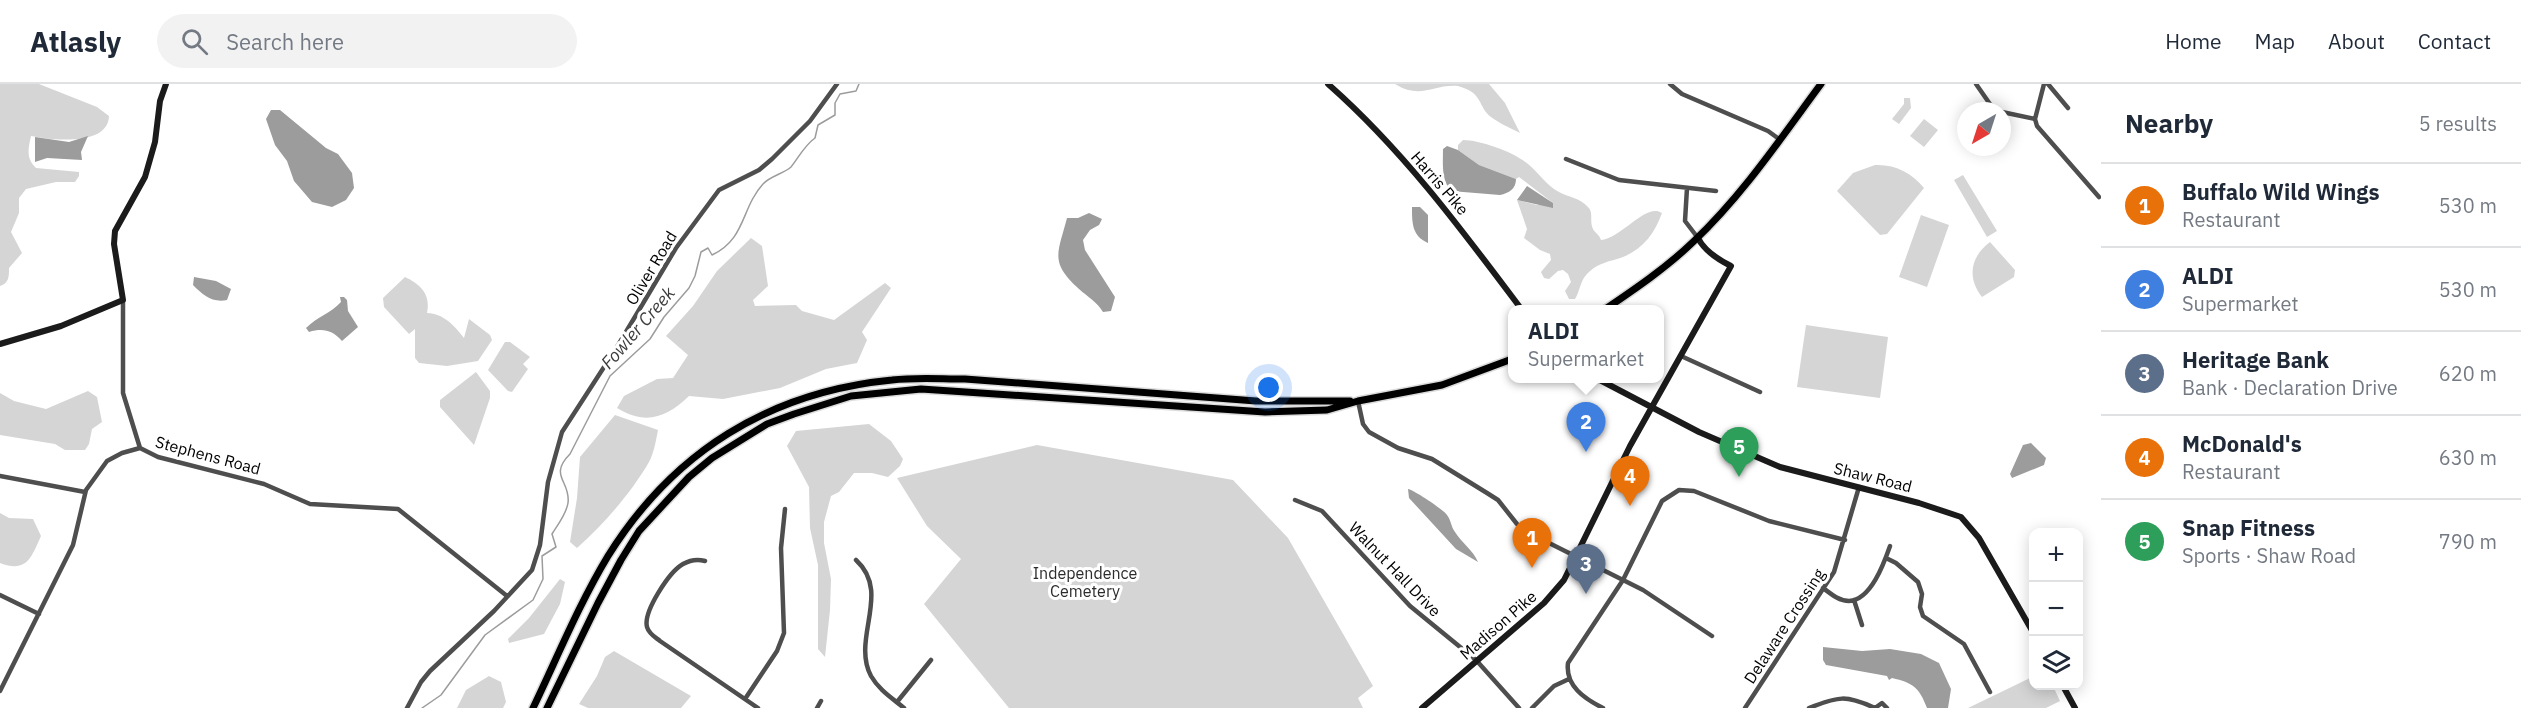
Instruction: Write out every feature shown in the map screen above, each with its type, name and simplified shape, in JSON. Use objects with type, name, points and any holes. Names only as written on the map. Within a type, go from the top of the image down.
[{"type":"main road","name":"Stephens Road","points":[[123,300],[114,244],[115,231],[145,177],[155,142],[160,101],[166,84]]},
{"type":"main road","name":"Harris Pike","points":[[1328,84],[1357,110],[1423,183],[1472,242],[1519,305]]},
{"type":"main road","points":[[1611,305],[1659,270],[1698,237],[1739,193],[1821,84]]},
{"type":"main road","name":"Madison Pike","points":[[1422,708],[1551,596],[1564,579],[1608,489],[1731,266],[1721,261],[1701,244],[1698,237]]},
{"type":"main road","points":[[0,344],[61,326],[123,300]]},
{"type":"main road","points":[[548,708],[603,594],[639,531],[689,477],[712,458],[767,424],[794,414],[851,396],[921,389],[1265,412],[1327,410],[1358,401],[1442,385],[1508,360]]},
{"type":"main road","points":[[534,708],[608,557],[653,496],[700,451],[724,435],[795,402],[856,386],[890,380],[924,378],[965,379],[1256,401],[1358,401]]},
{"type":"main road","points":[[1605,383],[1652,408]]},
{"type":"main road","name":"Shaw Road","points":[[1652,408],[1699,432],[1780,467],[1944,510],[1968,522],[2029,626]]},
{"type":"main road","points":[[2065,690],[2075,708]]},
{"type":"street","name":"Oliver Road","points":[[407,708],[421,682],[430,671],[528,576],[537,559],[548,482],[562,432],[622,339],[676,248],[719,190],[759,170],[772,159],[810,122],[837,84]]},
{"type":"street","points":[[1670,84],[1682,94],[1768,131],[1779,139]]},
{"type":"street","points":[[1976,84],[1988,102]]},
{"type":"street","points":[[2046,84],[2068,108]]},
{"type":"street","points":[[2046,84],[2035,119],[2037,126],[2099,197]]},
{"type":"street","points":[[2011,114],[2035,119]]},
{"type":"street","points":[[1566,159],[1619,180],[1716,191]]},
{"type":"street","points":[[1687,188],[1685,221],[1698,237]]},
{"type":"street","name":"Stephens Road","points":[[123,300],[123,393],[140,448],[158,458],[264,484],[310,504],[398,509],[507,596]]},
{"type":"street","points":[[1681,356],[1760,392]]},
{"type":"street","points":[[1358,401],[1363,424],[1380,439],[1432,459],[1498,500],[1521,528],[1659,600],[1712,636]]},
{"type":"street","points":[[0,691],[73,545],[86,492],[96,474],[107,461],[122,453],[140,448]]},
{"type":"street","points":[[0,476],[86,492]]},
{"type":"street","name":"Delaware Crossing","points":[[1745,708],[1834,572],[1859,487]]},
{"type":"street","points":[[1603,708],[1579,693],[1569,679],[1568,669],[1571,658],[1623,580],[1662,501],[1679,490],[1694,491],[1769,521],[1845,540]]},
{"type":"street","name":"Walnut Hall Drive","points":[[1295,500],[1322,511],[1410,606],[1476,660]]},
{"type":"street","points":[[745,699],[777,651],[784,633],[781,548],[785,509]]},
{"type":"street","points":[[1823,588],[1839,599],[1854,600],[1879,575],[1890,546]]},
{"type":"street","points":[[1886,558],[1896,563],[1918,582],[1922,594],[1920,607],[1923,616],[1964,644],[1990,692]]},
{"type":"street","points":[[856,560],[864,569],[872,595],[865,646],[866,662],[875,682],[904,708]]},
{"type":"street","points":[[705,561],[692,561],[678,568],[657,595],[648,615],[647,626],[651,634],[759,708]]},
{"type":"street","points":[[0,595],[39,614]]},
{"type":"street","points":[[1854,600],[1862,625]]},
{"type":"street","points":[[897,702],[931,660]]},
{"type":"street","points":[[1476,660],[1519,708]]},
{"type":"street","points":[[1532,708],[1549,690],[1569,679]]},
{"type":"street","points":[[1809,708],[1841,698],[1853,698],[1875,708],[1882,704],[1887,708]]},
{"type":"street","points":[[817,708],[821,701]]},
{"type":"green space","points":[[0,84],[39,84],[97,107],[109,116],[106,126],[99,133],[89,137],[64,140],[31,136],[29,154],[36,168],[79,172],[79,176],[75,182],[56,182],[26,189],[19,198],[19,213],[11,232],[22,253],[9,268],[7,281],[0,286]]},
{"type":"green space","points":[[1395,84],[1489,84],[1505,103],[1520,133],[1491,117],[1476,96],[1466,89],[1449,86],[1412,91]]},
{"type":"green space","points":[[1904,98],[1910,98],[1911,108],[1899,124],[1892,119],[1904,104]]},
{"type":"green space","points":[[1924,119],[1938,130],[1924,147],[1910,136]]},
{"type":"green space","points":[[1463,140],[1487,144],[1514,155],[1528,164],[1554,189],[1585,204],[1591,212],[1593,229],[1601,240],[1609,238],[1649,212],[1662,213],[1646,242],[1625,256],[1594,268],[1583,280],[1575,299],[1569,299],[1565,291],[1571,282],[1568,274],[1563,270],[1558,271],[1549,279],[1544,278],[1541,272],[1551,260],[1550,254],[1540,250],[1524,238],[1527,229],[1517,200],[1537,205],[1553,203],[1519,177],[1516,179],[1479,165],[1458,150],[1458,145]]},
{"type":"green space","points":[[1875,165],[1902,170],[1924,188],[1887,234],[1880,235],[1837,191],[1853,173]]},
{"type":"green space","points":[[1963,175],[1997,231],[1987,237],[1954,180]]},
{"type":"green space","points":[[1921,215],[1949,225],[1927,287],[1899,277]]},
{"type":"green space","points":[[751,238],[762,246],[768,286],[753,300],[755,306],[796,305],[802,311],[834,320],[885,283],[891,288],[862,332],[867,340],[857,363],[826,369],[780,388],[723,399],[689,396],[673,409],[656,417],[637,417],[617,408],[624,396],[657,379],[673,378],[688,355],[666,336],[693,306],[717,271]]},
{"type":"green space","points":[[1990,242],[2015,270],[2014,277],[1982,297],[1974,282],[1973,268],[1978,254]]},
{"type":"green space","points":[[405,277],[423,290],[427,300],[427,313],[448,321],[464,338],[469,319],[490,335],[492,340],[478,361],[447,366],[419,363],[415,358],[415,329],[409,334],[384,307],[383,298]]},
{"type":"green space","points":[[1806,325],[1888,337],[1880,398],[1797,387]]},
{"type":"green space","points":[[505,342],[510,342],[530,357],[523,364],[528,369],[512,392],[508,391],[488,370]]},
{"type":"green space","points":[[476,372],[490,391],[490,398],[474,445],[440,407],[440,400]]},
{"type":"green space","points":[[88,391],[97,397],[102,422],[92,429],[89,444],[85,450],[65,450],[55,444],[0,435],[0,393],[14,401],[46,409]]},
{"type":"green space","points":[[615,415],[658,430],[654,451],[642,474],[625,497],[577,548],[570,542],[577,498],[580,457]]},
{"type":"green space","points":[[869,424],[891,441],[903,459],[900,466],[888,477],[872,473],[854,473],[839,492],[831,496],[824,522],[824,543],[831,579],[825,657],[818,649],[818,565],[810,528],[809,487],[787,446],[796,431]]},
{"type":"green space","name":"Independence Cemetery","points":[[1037,445],[1233,480],[1288,538],[1373,686],[1358,698],[1363,708],[1009,708],[924,604],[961,559],[927,526],[897,478]]},
{"type":"green space","points":[[0,513],[9,518],[33,519],[41,536],[31,557],[22,565],[9,566],[0,563]]},
{"type":"green space","points":[[560,579],[565,582],[560,604],[544,634],[509,643],[508,639],[529,618]]},
{"type":"green space","points":[[614,651],[691,696],[681,708],[588,708],[579,704],[597,676],[605,657]]},
{"type":"green space","points":[[489,676],[501,682],[506,702],[503,708],[457,708],[466,690]]},
{"type":"green space","points":[[2028,679],[2029,690],[2055,690],[2060,701],[2046,708],[1968,708]]},
{"type":"shaded area","points":[[271,110],[280,110],[326,148],[338,154],[352,173],[354,188],[346,200],[332,207],[312,202],[294,181],[287,161],[275,145],[266,119]]},
{"type":"shaded area","points":[[88,136],[81,152],[82,160],[47,158],[35,162],[35,137],[69,142]]},
{"type":"shaded area","points":[[1447,146],[1458,150],[1479,165],[1516,179],[1513,188],[1500,195],[1451,191],[1443,171],[1443,149]]},
{"type":"shaded area","points":[[1527,186],[1553,203],[1553,208],[1517,200]]},
{"type":"shaded area","points":[[1412,207],[1420,207],[1428,215],[1428,243],[1416,233]]},
{"type":"shaded area","points":[[1089,213],[1102,219],[1099,225],[1090,230],[1083,240],[1085,250],[1115,297],[1111,311],[1103,312],[1070,280],[1063,271],[1058,256],[1067,218],[1078,218]]},
{"type":"shaded area","points":[[194,277],[216,281],[231,289],[227,300],[212,299],[204,295],[193,285]]},
{"type":"shaded area","points":[[340,297],[347,300],[348,311],[358,327],[342,341],[335,334],[327,331],[309,332],[306,328],[337,306],[341,302]]},
{"type":"shaded area","points":[[2031,443],[2046,458],[2044,465],[2012,478],[2010,474],[2023,445]]},
{"type":"shaded area","points":[[1408,489],[1445,512],[1454,530],[1478,562],[1456,549],[1409,498]]},
{"type":"shaded area","points":[[1823,647],[1862,651],[1890,649],[1921,654],[1939,663],[1951,689],[1948,708],[1927,708],[1918,691],[1905,682],[1892,678],[1889,680],[1887,676],[1826,665],[1823,660]]},
{"type":"waterway","name":"Fowler Creek","points":[[422,708],[441,695],[485,635],[533,600],[543,579],[542,556],[556,547],[552,534],[564,515],[568,503],[568,495],[560,473],[561,468],[610,376],[650,339],[664,317],[689,288],[695,276],[701,252],[708,248],[712,255],[731,241],[763,184],[791,167],[815,138],[818,125],[835,115],[835,103],[840,94],[856,91],[859,84]]},
{"type":"place","name":"ALDI","points":[[1586,452]]},
{"type":"place","name":"Snap Fitness","points":[[1739,477]]},
{"type":"place","name":"McDonald's","points":[[1630,506]]},
{"type":"place","name":"Buffalo Wild Wings","points":[[1532,568]]},
{"type":"place","name":"Heritage Bank","points":[[1586,594]]}]
